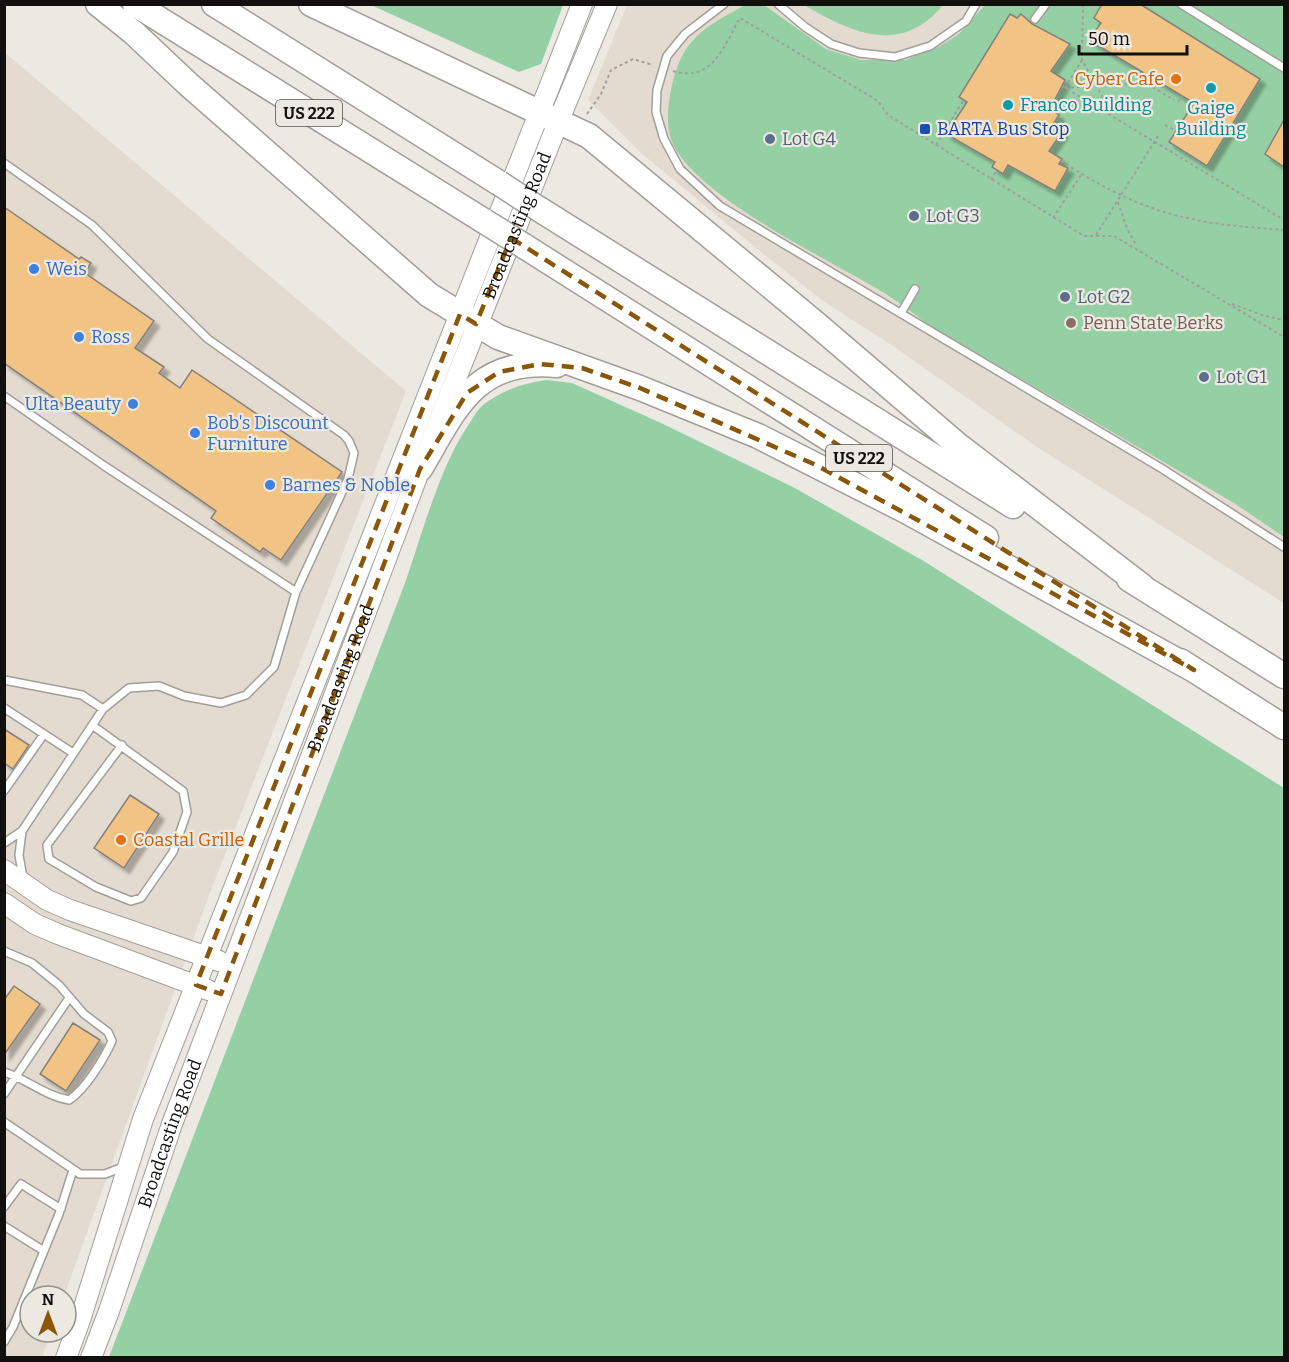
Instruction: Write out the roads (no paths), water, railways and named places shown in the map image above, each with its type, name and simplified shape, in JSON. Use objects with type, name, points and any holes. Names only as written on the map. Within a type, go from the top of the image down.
[{"type":"highway","points":[[98,4],[134,33],[188,84],[429,295],[468,319],[498,337],[661,396],[758,436],[906,511],[1194,670]]},
{"type":"highway","name":"US 222","points":[[135,4],[524,246],[1284,727]]},
{"type":"highway","name":"US 222","points":[[214,4],[1284,676]]},
{"type":"highway","points":[[311,4],[589,136],[959,446],[1142,586]]},
{"type":"highway","points":[[420,469],[457,406],[467,393],[487,378],[523,365],[554,364],[582,368]]},
{"type":"main road","name":"Broadcasting Road","points":[[558,120],[582,4]]},
{"type":"main road","name":"Broadcasting Road","points":[[66,1358],[143,1119],[207,957],[468,319],[558,120],[607,4]]},
{"type":"main road","name":"Broadcasting Road","points":[[91,1358],[172,1124],[420,469],[468,319]]},
{"type":"main road","points":[[4,870],[46,900],[232,966]]},
{"type":"main road","points":[[7,906],[35,924],[58,934],[221,994]]},
{"type":"lane","points":[[724,4],[685,34],[667,56],[657,90],[656,112],[664,139],[680,169],[720,206],[1161,468],[1284,547]]},
{"type":"lane","points":[[778,4],[805,27],[831,44],[858,53],[895,57],[930,46],[966,21],[976,4]]},
{"type":"lane","points":[[1035,19],[1046,4]]},
{"type":"lane","points":[[1180,4],[1284,68]]},
{"type":"lane","points":[[4,163],[92,225],[208,339],[344,435],[354,453],[348,478],[296,592],[274,667],[246,694],[221,703],[184,696],[159,686],[129,688],[103,709],[22,831],[4,843]]},
{"type":"lane","points":[[901,313],[915,289]]},
{"type":"lane","points":[[4,396],[109,469],[296,592]]},
{"type":"lane","points":[[4,680],[81,695],[103,709]]},
{"type":"lane","points":[[4,708],[73,753]]},
{"type":"lane","points":[[92,725],[122,745],[183,791],[187,812],[173,852],[141,898],[131,901],[96,887],[49,859],[47,845],[122,745]]},
{"type":"lane","points":[[4,790],[44,734]]},
{"type":"lane","points":[[22,831],[19,855],[24,884]]},
{"type":"lane","points":[[4,951],[32,963],[59,985],[84,1014],[108,1032],[112,1041],[78,1094],[69,1100],[56,1098],[4,1072]]},
{"type":"lane","points":[[4,1094],[69,998]]},
{"type":"lane","points":[[4,1122],[73,1170],[87,1175],[105,1174],[124,1166],[132,1156]]},
{"type":"lane","points":[[4,1342],[13,1326],[61,1209],[73,1170]]},
{"type":"lane","points":[[4,1207],[21,1184],[61,1209]]},
{"type":"lane","points":[[4,1226],[44,1251]]},
{"type":"place","name":"Cyber Cafe","points":[[1176,79]]},
{"type":"place","name":"Gaige Building","points":[[1211,88]]},
{"type":"place","name":"Franco Building","points":[[1008,105]]},
{"type":"place","name":"BARTA Bus Stop","points":[[925,129]]},
{"type":"place","name":"Lot G4","points":[[770,139]]},
{"type":"place","name":"Lot G3","points":[[914,216]]},
{"type":"place","name":"Weis","points":[[34,269]]},
{"type":"place","name":"Lot G2","points":[[1065,297]]},
{"type":"place","name":"Penn State Berks","points":[[1071,323]]},
{"type":"place","name":"Ross","points":[[79,337]]},
{"type":"place","name":"Lot G1","points":[[1204,377]]},
{"type":"place","name":"Ulta Beauty","points":[[133,404]]},
{"type":"place","name":"Bob's Discount Furniture","points":[[195,433]]},
{"type":"place","name":"Barnes & Noble","points":[[270,485]]},
{"type":"place","name":"Coastal Grille","points":[[121,840]]}]
